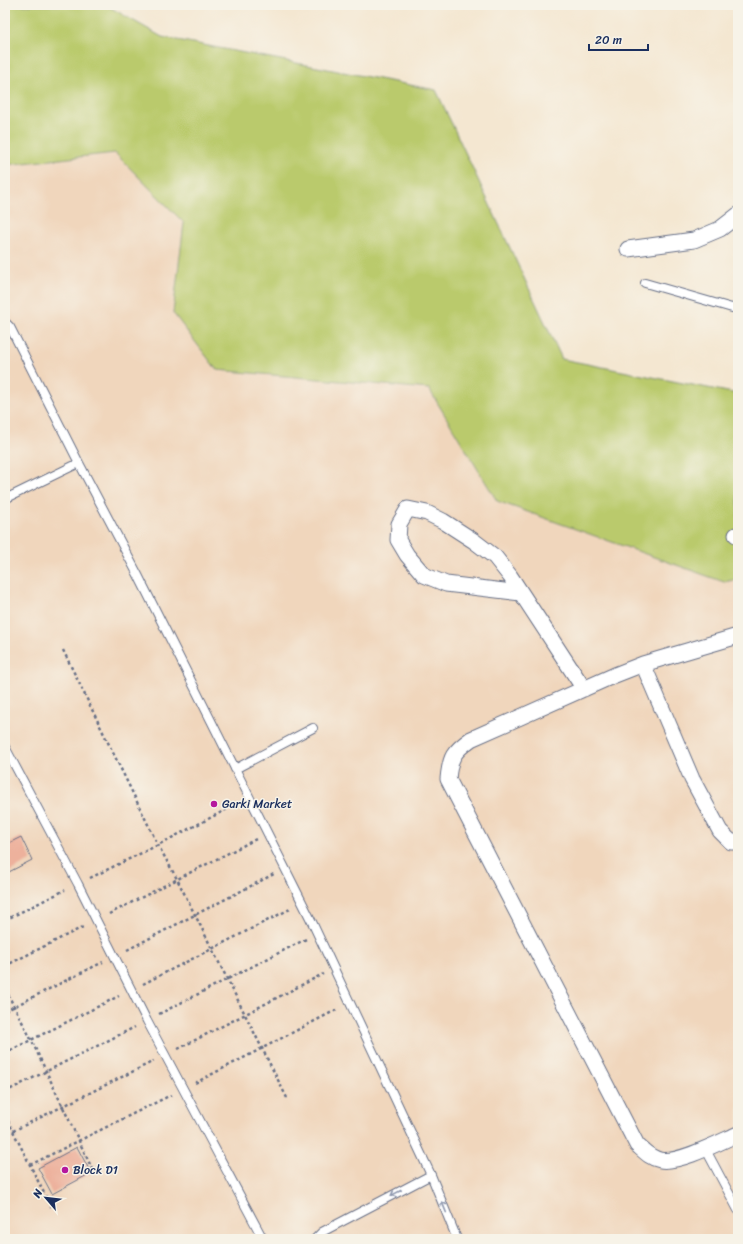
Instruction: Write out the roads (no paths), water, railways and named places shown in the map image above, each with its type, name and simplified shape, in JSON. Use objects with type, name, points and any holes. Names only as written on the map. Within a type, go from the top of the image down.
[{"type":"street","points":[[628,249],[694,240],[720,229],[738,215]]},
{"type":"street","points":[[521,593],[446,584],[424,575],[407,555],[398,540],[399,524],[408,509],[427,513],[474,540],[495,556],[510,576],[584,689]]},
{"type":"street","points":[[738,636],[643,664],[471,739],[458,748],[450,763],[448,779],[637,1145],[648,1156],[660,1161],[680,1159],[738,1134]]},
{"type":"street","points":[[643,664],[692,779],[716,824],[720,831],[731,842],[738,842]]},
{"type":"lane","points":[[645,283],[732,308],[738,307]]},
{"type":"lane","points":[[5,322],[10,327],[138,575],[286,869],[430,1175],[457,1239]]},
{"type":"lane","points":[[5,499],[79,463]]},
{"type":"lane","points":[[236,769],[313,728]]},
{"type":"lane","points":[[5,747],[78,884],[147,1021],[263,1239]]},
{"type":"lane","points":[[705,1148],[738,1210]]},
{"type":"lane","points":[[315,1239],[322,1232],[430,1175]]},
{"type":"place","name":"Garki Market","points":[[214,804]]},
{"type":"place","name":"Block D1","points":[[65,1170]]}]
